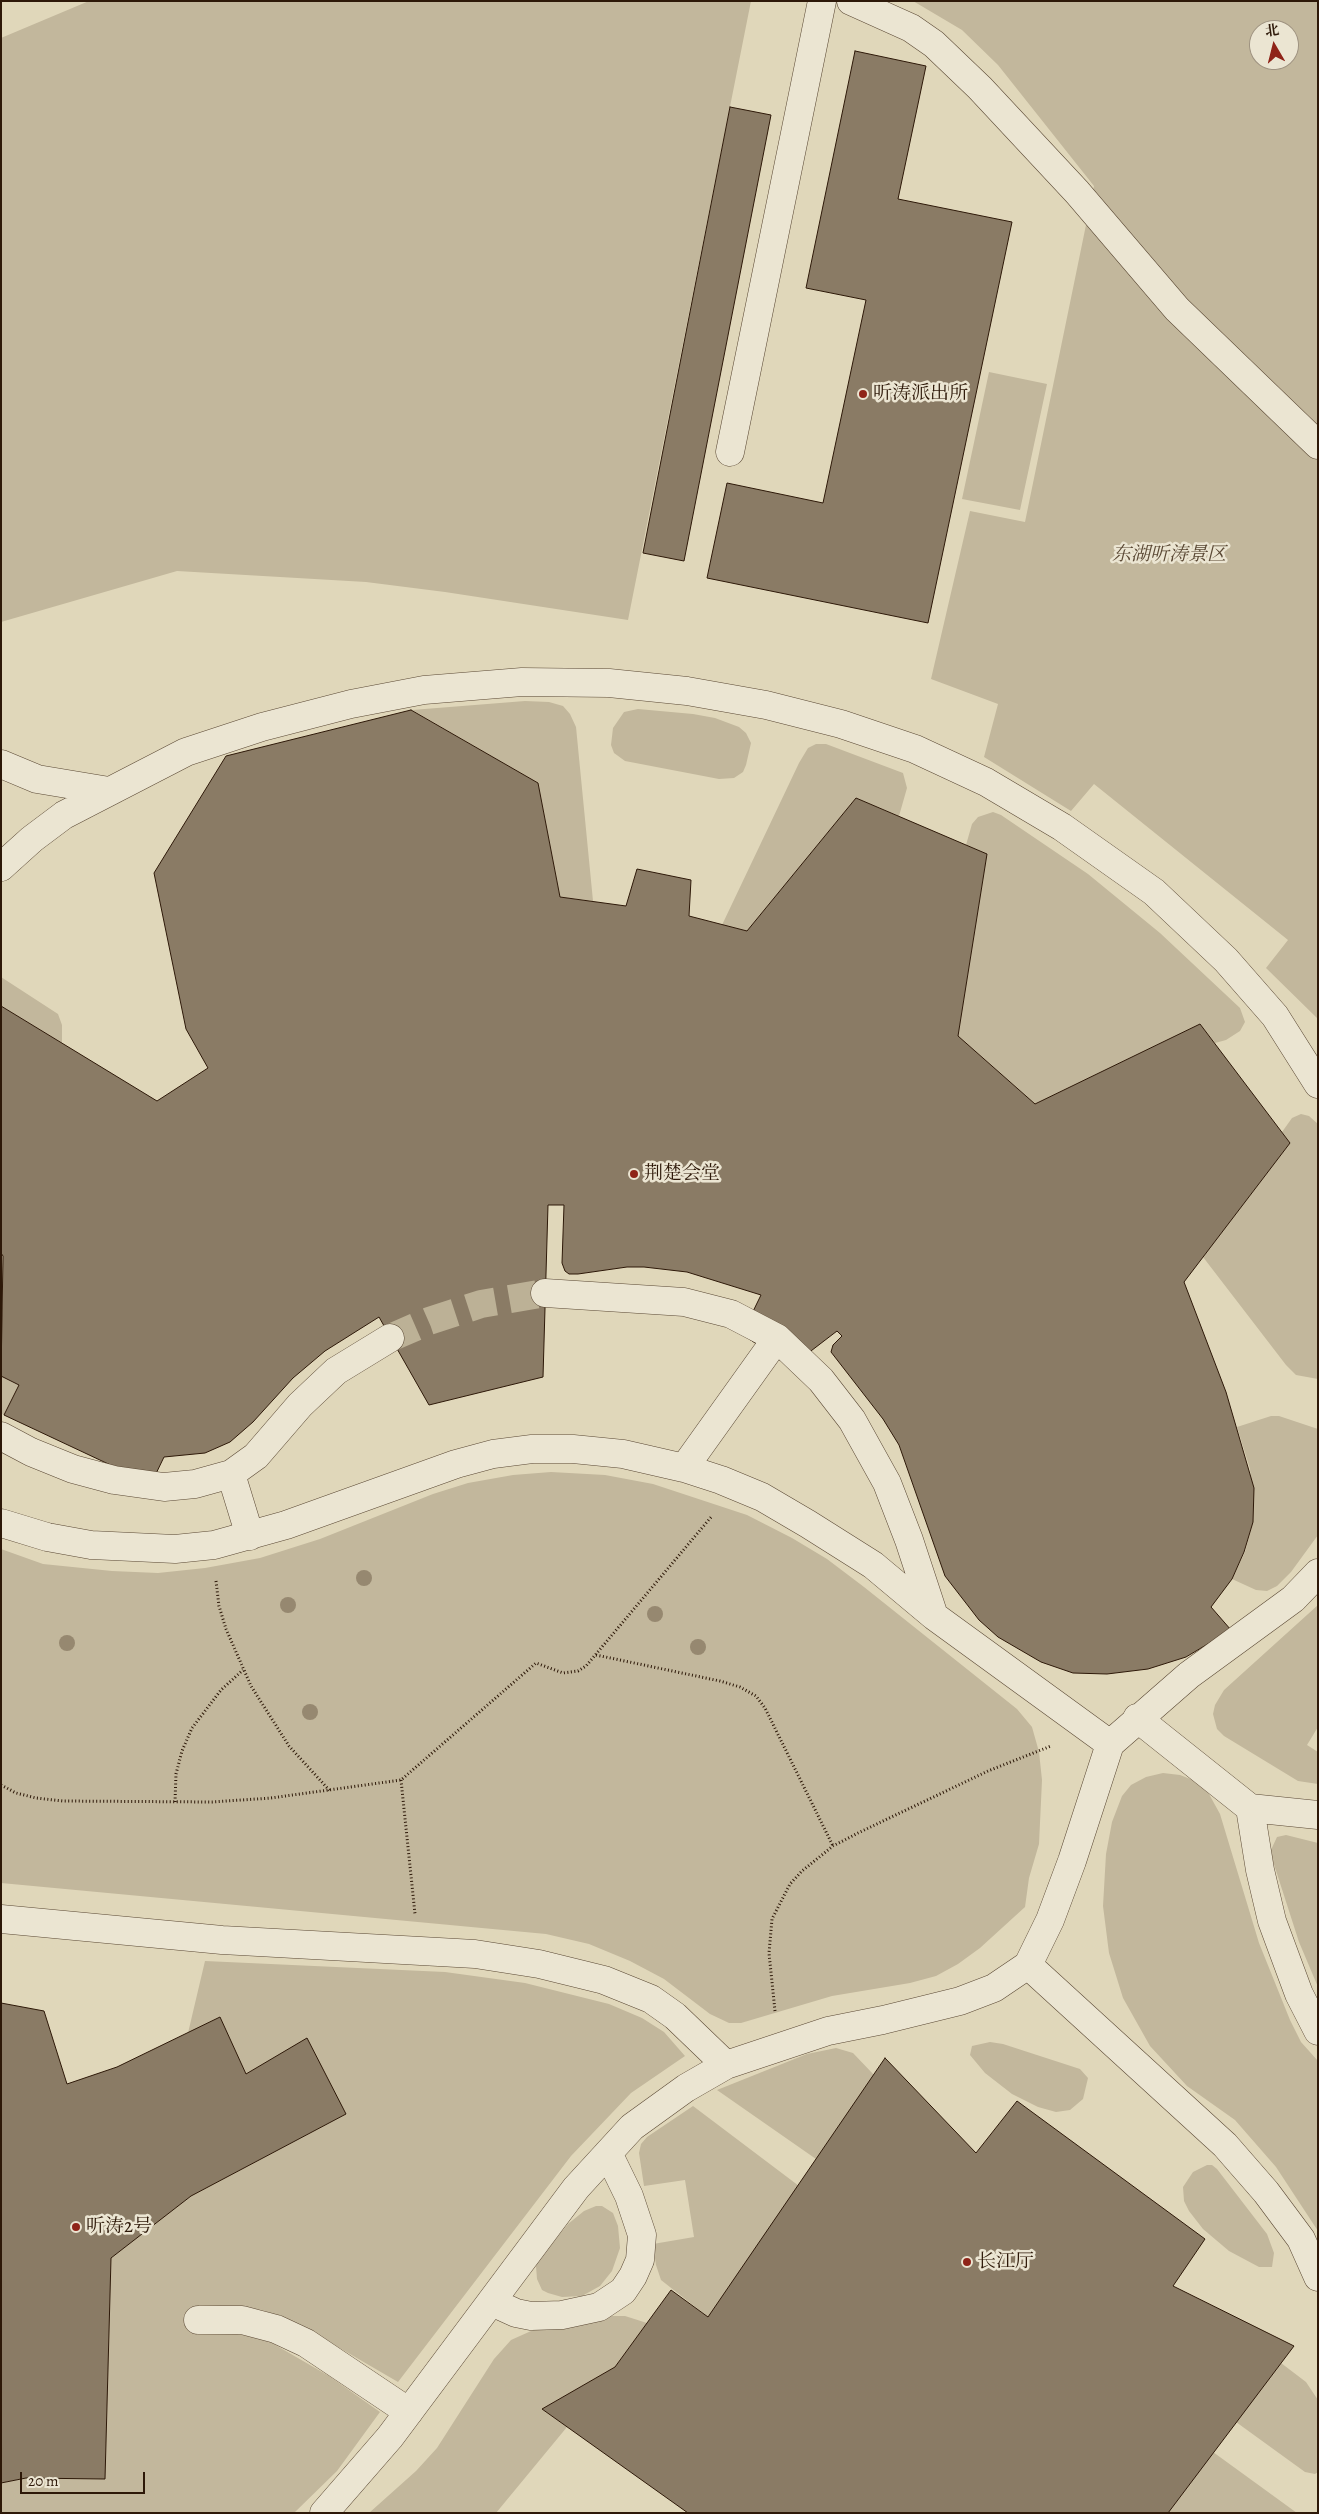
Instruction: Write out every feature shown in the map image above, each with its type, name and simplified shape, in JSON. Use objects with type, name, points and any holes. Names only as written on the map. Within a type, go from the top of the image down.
[{"type":"lane","points":[[730,452],[822,1]]},
{"type":"lane","points":[[852,1],[911,28],[934,44],[980,88],[1077,192],[1177,309],[1318,445]]},
{"type":"lane","points":[[1,866],[32,838],[64,815],[186,752],[262,727],[351,704],[424,690],[522,682],[609,683],[687,691],[766,705],[841,724],[915,749],[986,782],[1062,827],[1154,892],[1226,960],[1275,1016],[1318,1084]]},
{"type":"lane","points":[[1,764],[37,779],[109,791]]},
{"type":"lane","points":[[545,1293],[684,1302],[730,1314],[777,1338],[821,1380],[852,1420],[887,1483],[909,1540],[934,1616]]},
{"type":"lane","points":[[1,1436],[30,1452],[73,1469],[114,1480],[164,1487],[195,1484],[231,1474],[256,1456],[300,1405],[336,1371],[390,1338]]},
{"type":"lane","points":[[684,1468],[777,1338]]},
{"type":"lane","points":[[1,1523],[47,1537],[91,1545],[166,1549],[214,1545],[286,1525],[456,1464],[493,1454],[532,1449],[573,1449],[623,1454],[684,1468],[737,1486],[762,1497],[873,1565],[934,1616],[1100,1737]]},
{"type":"lane","points":[[231,1474],[250,1536]]},
{"type":"lane","points":[[1100,1737],[1137,1718],[1189,1675],[1281,1609],[1318,1573]]},
{"type":"lane","points":[[1137,1718],[1250,1808],[1318,1815]]},
{"type":"lane","points":[[324,2513],[409,2412],[576,2188],[632,2127],[686,2088],[726,2065],[828,2031],[960,2001],[994,1988],[1028,1965],[1050,1920],[1072,1861],[1100,1737]]},
{"type":"lane","points":[[1250,1808],[1260,1870],[1272,1921],[1299,1994],[1318,2031]]},
{"type":"lane","points":[[1,1919],[222,1940],[475,1954],[540,1964],[604,1980],[650,1999],[675,2016],[726,2065]]},
{"type":"lane","points":[[1028,1965],[1225,2145],[1266,2192],[1301,2239],[1318,2277]]},
{"type":"lane","points":[[492,2302],[516,2313],[531,2316],[562,2315],[599,2307],[623,2291],[633,2276],[640,2260],[642,2236],[629,2196],[608,2153]]},
{"type":"lane","points":[[198,2320],[242,2320],[276,2329],[306,2344],[409,2412]]},
{"type":"path","points":[[1,1785],[16,1793],[36,1798],[97,1802],[175,1802],[270,1798],[401,1780],[536,1663],[556,1672],[571,1672],[586,1666],[737,1486]]},
{"type":"path","points":[[214,1545],[219,1606],[243,1670],[289,1746],[330,1790]]},
{"type":"path","points":[[596,1655],[720,1681],[740,1687],[756,1696],[765,1708],[832,1846]]},
{"type":"path","points":[[175,1802],[176,1774],[182,1751],[192,1728],[221,1690],[243,1670]]},
{"type":"path","points":[[780,2046],[768,1953],[772,1919],[790,1884],[832,1846],[988,1771],[1100,1737]]},
{"type":"path","points":[[401,1780],[418,1950]]},
{"type":"green space","points":[[89,1],[751,1],[628,620],[366,582],[177,571],[1,622],[1,38]]},
{"type":"green space","name":"东湖听涛景区","points":[[913,1],[1318,1],[1318,1019],[1266,968],[1288,940],[1094,784],[1071,811],[984,757],[998,704],[931,679],[970,511],[1025,522],[1094,186],[998,65],[962,30]]},
{"type":"green space","points":[[989,372],[1047,384],[1020,510],[962,499]]},
{"type":"green space","points":[[525,701],[549,702],[563,706],[570,714],[576,727],[593,901],[560,897],[538,783],[412,710]]},
{"type":"green space","points":[[638,709],[693,714],[715,718],[739,727],[746,733],[751,743],[743,772],[734,778],[719,779],[625,761],[614,753],[611,745],[613,728],[624,712]]},
{"type":"green space","points":[[816,744],[826,744],[903,773],[907,788],[899,816],[856,798],[747,931],[722,925],[799,763],[808,748]]},
{"type":"green space","points":[[993,812],[1001,815],[1088,874],[1160,933],[1240,1008],[1245,1022],[1240,1031],[1226,1040],[1215,1043],[1200,1024],[1035,1104],[958,1036],[987,854],[966,845],[972,824],[978,817]]},
{"type":"green space","points":[[1,977],[58,1014],[62,1025],[62,1043],[1,1006]]},
{"type":"green space","points":[[1301,1114],[1309,1116],[1318,1124],[1318,1379],[1296,1375],[1286,1365],[1203,1257],[1290,1143],[1282,1132],[1292,1118]]},
{"type":"green space","points":[[1,1376],[19,1385],[4,1415],[1,1413]]},
{"type":"green space","points":[[1271,1416],[1279,1416],[1318,1429],[1318,1535],[1291,1572],[1277,1586],[1267,1591],[1256,1590],[1232,1579],[1245,1552],[1253,1522],[1254,1506],[1250,1469],[1237,1427]]},
{"type":"green space","points":[[551,1472],[605,1475],[653,1484],[747,1515],[792,1538],[827,1559],[1017,1709],[1032,1727],[1039,1752],[1042,1780],[1039,1844],[1029,1878],[1025,1907],[980,1948],[958,1964],[936,1976],[910,1983],[832,1996],[741,2023],[729,2023],[710,2014],[664,1979],[630,1961],[589,1944],[546,1934],[1,1883],[1,1549],[43,1564],[112,1571],[158,1573],[205,1568],[260,1558],[320,1539],[433,1494],[468,1483],[513,1475]]},
{"type":"green space","points":[[1318,1605],[1318,1727],[1307,1745],[1318,1752],[1318,1784],[1298,1781],[1224,1736],[1217,1729],[1213,1714],[1215,1705],[1224,1690]]},
{"type":"green space","points":[[1163,1773],[1180,1775],[1198,1782],[1209,1794],[1220,1814],[1259,1943],[1290,2020],[1301,2042],[1318,2061],[1318,2231],[1276,2167],[1235,2120],[1187,2086],[1150,2046],[1123,1998],[1109,1953],[1103,1906],[1106,1854],[1112,1822],[1122,1796],[1131,1785],[1146,1777]]},
{"type":"green space","points":[[1286,1835],[1318,1843],[1318,1987],[1299,1942],[1270,1852],[1277,1837]]},
{"type":"green space","points":[[205,1961],[445,1972],[525,1983],[609,2004],[642,2018],[664,2032],[685,2056],[631,2093],[571,2156],[398,2382],[307,2329],[279,2316],[262,2310],[242,2307],[199,2305],[197,2335],[237,2334],[265,2339],[329,2376],[380,2412],[337,2471],[294,2513],[1,2513],[1,2483],[26,2478],[105,2479],[111,2258],[191,2196],[346,2114],[307,2039],[246,2074],[220,2017],[188,2033]]},
{"type":"green space","points":[[990,2042],[1003,2044],[1080,2069],[1088,2078],[1083,2099],[1070,2110],[1056,2112],[1038,2107],[1012,2094],[985,2073],[970,2055],[972,2046]]},
{"type":"green space","points":[[836,2048],[853,2053],[874,2075],[816,2159],[717,2090],[807,2054]]},
{"type":"green space","points":[[693,2106],[799,2186],[708,2317],[661,2280],[656,2265],[653,2244],[694,2237],[685,2180],[644,2186],[639,2153],[641,2144],[647,2137]]},
{"type":"green space","points":[[1207,2165],[1212,2165],[1217,2169],[1267,2234],[1274,2253],[1272,2267],[1259,2267],[1229,2251],[1203,2229],[1189,2211],[1184,2201],[1183,2187],[1193,2172]]},
{"type":"green space","points":[[596,2206],[602,2206],[613,2213],[618,2226],[620,2248],[612,2271],[600,2286],[582,2296],[562,2297],[542,2290],[537,2279],[536,2266],[538,2261],[568,2224],[584,2211]]},
{"type":"green space","points":[[602,2316],[625,2316],[647,2323],[615,2367],[542,2409],[567,2427],[496,2513],[369,2513],[416,2471],[437,2448],[494,2359],[511,2340],[540,2327]]},
{"type":"green space","points":[[1281,2363],[1306,2382],[1318,2400],[1318,2472],[1315,2474],[1305,2472],[1236,2422]]},
{"type":"green space","points":[[1213,2452],[1297,2513],[1168,2513]]},
{"type":"building","points":[[855,51],[926,66],[898,199],[1012,222],[928,623],[707,578],[727,483],[823,503],[866,300],[806,288]]},
{"type":"building","points":[[730,107],[771,115],[684,561],[643,553]]},
{"type":"building","name":"荆楚会堂","points":[[411,710],[538,783],[560,897],[626,906],[637,869],[691,880],[689,916],[747,931],[856,798],[987,854],[958,1036],[1035,1104],[1200,1024],[1290,1143],[1184,1282],[1226,1392],[1254,1488],[1253,1522],[1244,1552],[1232,1579],[1211,1607],[1231,1630],[1186,1657],[1148,1669],[1107,1674],[1073,1673],[1041,1662],[998,1637],[979,1620],[945,1576],[899,1445],[883,1419],[831,1352],[833,1345],[842,1336],[837,1331],[790,1367],[742,1334],[761,1295],[687,1272],[644,1267],[627,1267],[569,1274],[565,1271],[562,1263],[564,1205],[548,1205],[543,1377],[429,1405],[379,1317],[325,1351],[293,1378],[253,1422],[230,1442],[205,1453],[164,1457],[151,1484],[4,1415],[19,1385],[1,1376],[3,1256],[1,1253],[1,1006],[157,1101],[208,1068],[186,1029],[154,873],[226,756]]},
{"type":"building","name":"听涛2号","points":[[1,2003],[44,2011],[67,2084],[117,2067],[220,2017],[246,2074],[307,2038],[346,2114],[191,2196],[111,2258],[105,2479],[26,2478],[1,2483]]},
{"type":"building","name":"长江厅","points":[[885,2058],[976,2153],[1017,2101],[1205,2239],[1173,2286],[1294,2346],[1168,2513],[688,2513],[542,2409],[615,2367],[671,2290],[708,2317]]},
{"type":"tunnel","points":[[390,1338],[429,1321],[481,1304],[545,1293]]},
{"type":"place","name":"听涛派出所","points":[[863,394]]},
{"type":"place","name":"荆楚会堂","points":[[634,1174]]},
{"type":"place","name":"听涛2号","points":[[76,2227]]},
{"type":"place","name":"长江厅","points":[[967,2262]]}]
